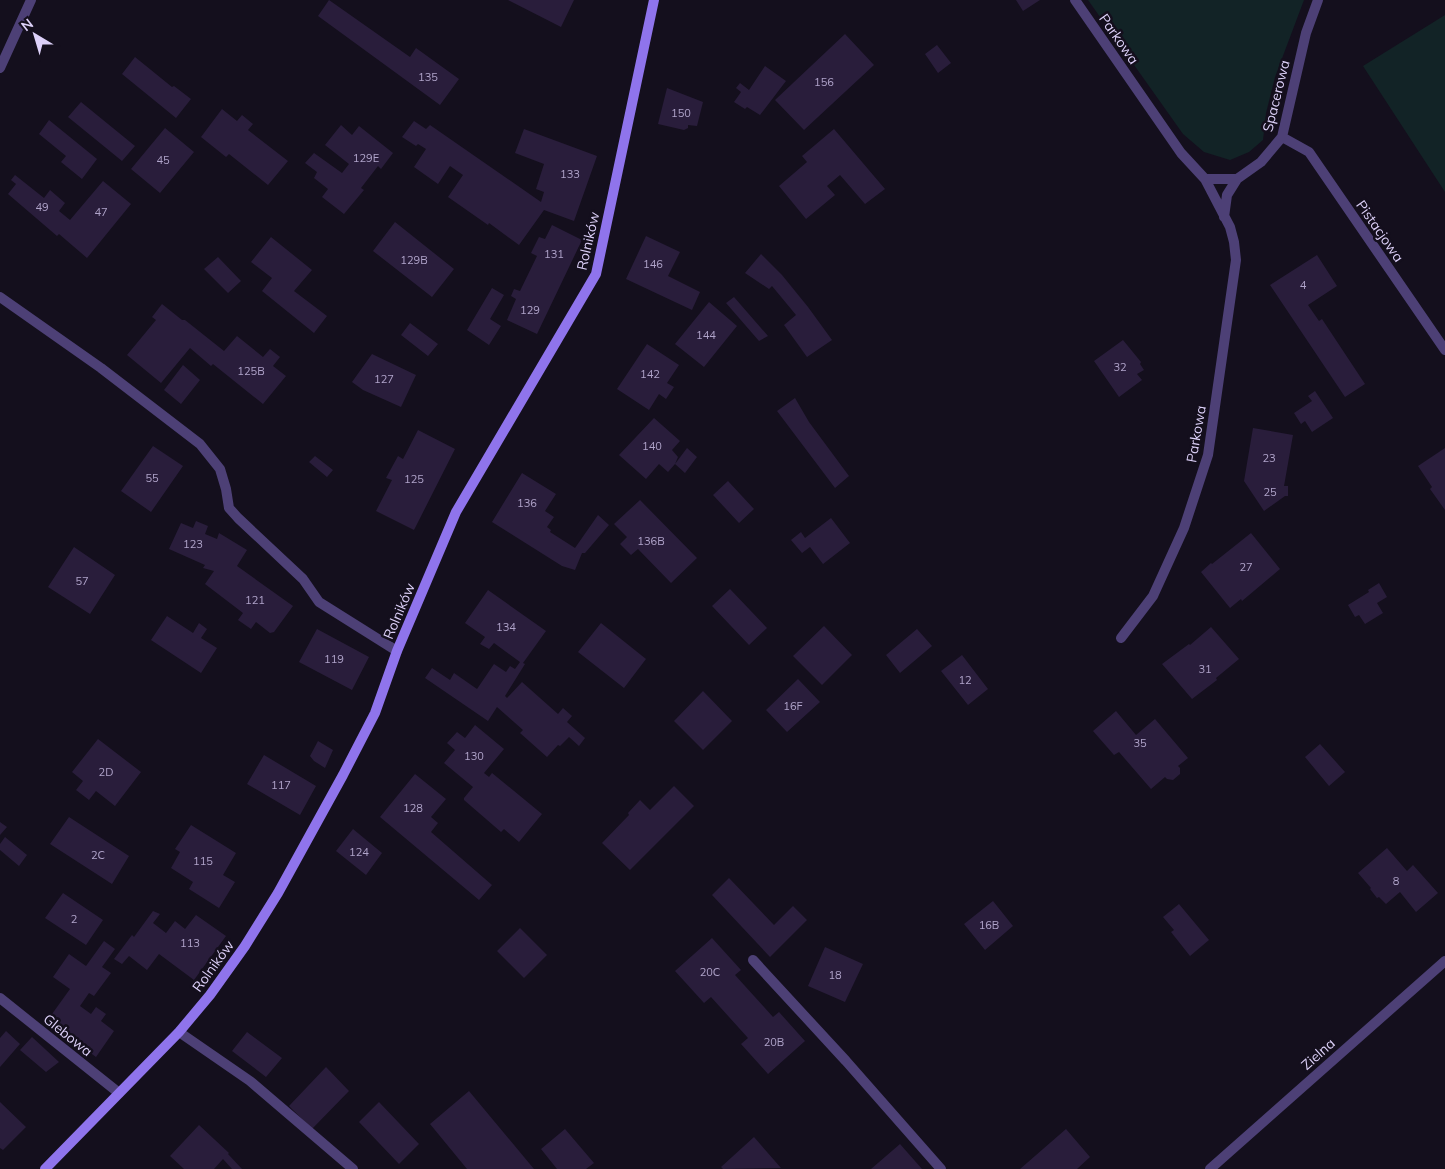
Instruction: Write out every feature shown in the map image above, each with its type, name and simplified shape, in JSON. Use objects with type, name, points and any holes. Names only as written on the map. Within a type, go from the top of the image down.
[{"type":"street","points":[[0,68],[31,0]]},
{"type":"street","name":"Rolników","points":[[45,1169],[179,1032],[210,996],[245,946],[278,893],[343,775],[370,722],[397,651],[456,512],[596,274],[654,0]]},
{"type":"street","name":"Parkowa","points":[[1075,0],[1181,153],[1204,179],[1230,228],[1236,260],[1208,455],[1184,528],[1153,596],[1121,638]]},
{"type":"street","name":"Spacerowa","points":[[1237,179],[1261,162],[1282,138],[1306,33],[1318,0]]},
{"type":"street","name":"Pistacjowa","points":[[1282,138],[1309,152],[1445,350]]},
{"type":"street","points":[[1204,179],[1237,179]]},
{"type":"street","points":[[1224,217],[1227,195],[1237,179]]},
{"type":"street","points":[[0,297],[101,368],[200,444],[220,469],[229,508],[238,518],[303,579],[319,602],[397,651]]},
{"type":"street","points":[[753,960],[846,1061],[941,1169]]},
{"type":"street","name":"Zielna","points":[[1210,1169],[1445,961]]},
{"type":"street","name":"Glebowa","points":[[0,998],[119,1093]]},
{"type":"street","points":[[179,1032],[250,1081],[352,1169]]},
{"type":"shaded area","points":[[1088,0],[1304,0],[1275,77],[1266,113],[1263,140],[1249,152],[1230,160],[1204,152],[1183,134]]},
{"type":"shaded area","points":[[1445,15],[1445,192],[1363,66]]},
{"type":"building","points":[[329,0],[410,57],[416,48],[459,79],[440,105],[318,16]]},
{"type":"building","points":[[508,0],[574,0],[561,27]]},
{"type":"building","points":[[1016,0],[1040,0],[1023,11]]},
{"type":"building","points":[[845,34],[874,65],[804,130],[775,100]]},
{"type":"building","points":[[937,45],[951,63],[938,73],[925,54]]},
{"type":"building","points":[[135,57],[172,87],[174,86],[191,99],[176,118],[122,74]]},
{"type":"building","points":[[765,66],[786,81],[760,115],[734,102],[741,92],[736,88],[740,83],[749,90]]},
{"type":"building","points":[[667,88],[703,102],[697,126],[688,125],[688,128],[684,130],[658,124]]},
{"type":"building","points":[[81,102],[135,146],[122,161],[68,117]]},
{"type":"building","points":[[222,109],[237,121],[242,115],[253,124],[248,130],[288,161],[268,185],[229,154],[226,157],[201,137]]},
{"type":"building","points":[[49,120],[97,159],[82,179],[61,162],[66,156],[39,134]]},
{"type":"building","points":[[414,121],[426,129],[430,125],[541,202],[544,192],[536,189],[544,164],[515,153],[524,129],[597,156],[574,221],[544,210],[519,245],[448,197],[463,175],[450,166],[438,184],[414,167],[426,149],[418,144],[416,146],[402,137]]},
{"type":"building","points":[[341,125],[352,135],[359,126],[393,153],[381,169],[378,166],[361,188],[364,190],[344,214],[322,197],[328,189],[314,178],[317,172],[305,163],[314,153],[342,173],[349,164],[325,145]]},
{"type":"building","points":[[165,128],[194,152],[160,193],[131,169]]},
{"type":"building","points":[[834,129],[885,189],[865,204],[840,175],[827,186],[835,195],[806,219],[779,186],[807,162],[802,156]]},
{"type":"building","points":[[15,175],[44,198],[50,190],[65,203],[59,211],[70,220],[103,181],[131,204],[87,258],[59,234],[57,236],[8,194],[16,184],[11,180]]},
{"type":"building","points":[[395,222],[454,269],[432,297],[373,251]]},
{"type":"building","points":[[552,225],[582,240],[537,334],[507,320],[516,299],[511,296],[514,289],[520,291],[537,256],[531,253],[539,237],[545,239]]},
{"type":"building","points":[[646,236],[680,252],[668,276],[700,292],[692,310],[626,279]]},
{"type":"building","points":[[271,237],[312,270],[294,291],[327,316],[314,333],[262,291],[272,278],[251,262]]},
{"type":"building","points":[[761,254],[782,275],[832,340],[807,357],[784,325],[796,315],[772,286],[769,289],[745,273]]},
{"type":"building","points":[[1317,255],[1337,286],[1308,305],[1319,321],[1322,319],[1365,384],[1345,397],[1270,285]]},
{"type":"building","points":[[218,257],[241,281],[228,293],[204,269]]},
{"type":"building","points":[[492,288],[504,295],[490,319],[501,326],[489,345],[467,330]]},
{"type":"building","points":[[734,297],[768,336],[759,341],[726,303]]},
{"type":"building","points":[[709,302],[737,326],[704,367],[675,344]]},
{"type":"building","points":[[162,304],[224,351],[237,336],[263,357],[270,349],[280,357],[273,366],[286,376],[263,404],[190,348],[161,383],[127,355],[156,320],[152,317]]},
{"type":"building","points":[[410,323],[438,344],[428,356],[401,335]]},
{"type":"building","points":[[1123,340],[1141,362],[1140,364],[1144,370],[1137,374],[1142,380],[1119,397],[1094,361]]},
{"type":"building","points":[[647,344],[679,365],[667,383],[674,387],[666,399],[659,394],[649,410],[617,389]]},
{"type":"building","points":[[372,354],[416,375],[401,407],[363,390],[352,382]]},
{"type":"building","points":[[183,365],[200,380],[181,404],[164,390]]},
{"type":"building","points":[[1315,391],[1333,418],[1312,432],[1305,421],[1301,424],[1294,413],[1312,401],[1308,396]]},
{"type":"building","points":[[795,398],[809,422],[849,476],[835,488],[777,411]]},
{"type":"building","points":[[654,418],[680,441],[672,450],[678,457],[668,472],[659,464],[646,479],[619,455]]},
{"type":"building","points":[[1253,428],[1293,435],[1284,486],[1288,486],[1288,496],[1285,496],[1264,511],[1244,481]]},
{"type":"building","points":[[418,430],[455,449],[414,530],[376,511],[392,480],[386,478],[398,456],[403,459]]},
{"type":"building","points":[[153,446],[183,466],[151,512],[121,491]]},
{"type":"building","points":[[687,448],[697,457],[685,473],[675,464]]},
{"type":"building","points":[[1445,448],[1445,510],[1430,489],[1432,487],[1418,466]]},
{"type":"building","points":[[315,456],[333,470],[327,477],[309,462]]},
{"type":"building","points":[[522,473],[556,494],[545,511],[554,517],[547,527],[551,530],[550,532],[575,548],[598,515],[609,525],[585,553],[582,553],[575,570],[562,566],[492,522]]},
{"type":"building","points":[[728,481],[754,509],[739,523],[713,495]]},
{"type":"building","points":[[640,500],[697,558],[671,583],[638,549],[631,555],[620,544],[627,537],[614,524]]},
{"type":"building","points":[[831,518],[850,543],[823,564],[810,547],[802,553],[791,540],[801,532],[805,538]]},
{"type":"building","points":[[196,521],[208,526],[205,534],[217,539],[219,533],[247,550],[237,566],[293,606],[274,632],[270,633],[256,622],[251,629],[238,620],[243,613],[205,584],[214,571],[203,568],[205,565],[169,549],[181,523],[193,528]]},
{"type":"building","points":[[1251,533],[1280,569],[1242,601],[1241,599],[1230,608],[1201,572]]},
{"type":"building","points":[[74,547],[115,575],[90,614],[48,587]]},
{"type":"building","points":[[1379,583],[1387,597],[1377,603],[1383,613],[1365,624],[1359,615],[1355,617],[1348,605],[1369,592],[1368,590]]},
{"type":"building","points":[[730,589],[767,628],[749,645],[712,606]]},
{"type":"building","points":[[488,590],[546,631],[523,663],[525,664],[505,696],[507,698],[522,682],[558,714],[563,708],[572,716],[567,722],[585,738],[579,746],[569,737],[547,757],[520,733],[523,730],[497,707],[488,721],[425,678],[432,668],[450,680],[454,673],[477,689],[494,664],[506,672],[510,666],[515,669],[520,662],[494,643],[489,649],[480,644],[485,637],[465,623]]},
{"type":"building","points":[[167,616],[193,633],[199,623],[207,629],[201,638],[217,648],[201,673],[151,640]]},
{"type":"building","points":[[601,623],[646,659],[624,688],[578,652]]},
{"type":"building","points":[[824,626],[852,655],[822,685],[793,656]]},
{"type":"building","points":[[1211,627],[1239,659],[1216,678],[1217,680],[1192,699],[1162,664],[1190,645]]},
{"type":"building","points":[[317,629],[369,657],[352,690],[299,662]]},
{"type":"building","points":[[917,629],[932,646],[900,673],[886,655]]},
{"type":"building","points":[[962,655],[988,689],[968,705],[941,671]]},
{"type":"building","points":[[798,679],[820,702],[787,732],[766,710]]},
{"type":"building","points":[[703,691],[732,721],[703,750],[674,721]]},
{"type":"building","points":[[1116,711],[1136,735],[1155,719],[1188,758],[1178,766],[1180,774],[1173,780],[1165,777],[1151,789],[1119,752],[1114,755],[1093,731]]},
{"type":"building","points":[[475,725],[504,749],[484,773],[489,777],[492,773],[542,814],[519,842],[504,829],[501,832],[464,800],[473,787],[444,763],[455,750],[447,743],[457,732],[465,738]]},
{"type":"building","points":[[98,739],[141,772],[115,806],[96,791],[89,800],[76,790],[83,781],[72,772]]},
{"type":"building","points":[[318,741],[333,750],[325,768],[310,756]]},
{"type":"building","points":[[1320,744],[1345,772],[1329,786],[1305,757]]},
{"type":"building","points":[[264,755],[316,786],[300,815],[247,784]]},
{"type":"building","points":[[415,774],[446,799],[431,817],[438,823],[431,832],[492,885],[479,900],[380,817]]},
{"type":"building","points":[[674,786],[694,806],[630,870],[602,843],[629,815],[628,813],[640,800],[650,810]]},
{"type":"building","points":[[69,817],[129,856],[112,884],[50,844]]},
{"type":"building","points":[[0,822],[7,827],[0,835]]},
{"type":"building","points":[[191,825],[236,853],[223,875],[235,882],[219,908],[189,889],[193,882],[171,868],[180,852],[175,849]]},
{"type":"building","points":[[353,829],[382,853],[366,875],[336,851]]},
{"type":"building","points":[[5,837],[27,855],[19,866],[0,850],[0,844]]},
{"type":"building","points":[[1387,848],[1407,871],[1413,865],[1438,893],[1416,912],[1400,892],[1386,904],[1379,897],[1377,898],[1358,873]]},
{"type":"building","points":[[729,878],[774,925],[793,906],[807,920],[770,957],[712,895]]},
{"type":"building","points":[[63,893],[103,920],[86,945],[45,918]]},
{"type":"building","points":[[993,901],[1013,926],[985,950],[964,924]]},
{"type":"building","points":[[1179,904],[1209,940],[1190,956],[1171,932],[1174,930],[1163,917]]},
{"type":"building","points":[[153,911],[160,914],[153,923],[166,933],[175,921],[185,929],[196,915],[226,936],[194,980],[159,954],[147,970],[129,956],[122,964],[114,959],[132,935],[134,937]]},
{"type":"building","points":[[520,928],[547,955],[524,978],[497,951]]},
{"type":"building","points":[[712,938],[741,970],[735,975],[773,1017],[779,1012],[805,1041],[768,1074],[741,1044],[748,1038],[711,997],[704,1003],[675,971]]},
{"type":"building","points":[[104,941],[115,949],[102,967],[111,973],[94,996],[89,993],[80,1006],[91,1014],[96,1007],[106,1014],[101,1021],[114,1031],[96,1057],[47,1021],[70,989],[53,977],[69,954],[86,966]]},
{"type":"building","points":[[825,947],[863,964],[845,1002],[808,986]]},
{"type":"building","points":[[6,1031],[20,1044],[0,1067],[0,1038]]},
{"type":"building","points":[[247,1032],[282,1058],[266,1077],[232,1051]]},
{"type":"building","points":[[32,1037],[59,1062],[46,1072],[20,1050]]},
{"type":"building","points":[[326,1067],[349,1091],[312,1129],[289,1106]]},
{"type":"building","points":[[469,1091],[534,1169],[467,1169],[430,1124]]},
{"type":"building","points":[[0,1102],[26,1127],[3,1150],[0,1148]]},
{"type":"building","points":[[379,1102],[419,1144],[399,1164],[359,1122]]},
{"type":"building","points":[[199,1125],[229,1153],[242,1169],[232,1169],[223,1159],[214,1169],[184,1169],[170,1156]]},
{"type":"building","points":[[565,1129],[594,1163],[586,1169],[557,1169],[541,1149]]},
{"type":"building","points":[[1066,1129],[1090,1157],[1077,1169],[1020,1169]]},
{"type":"building","points":[[754,1137],[781,1168],[723,1169],[721,1167]]},
{"type":"building","points":[[900,1144],[922,1169],[871,1169]]}]
